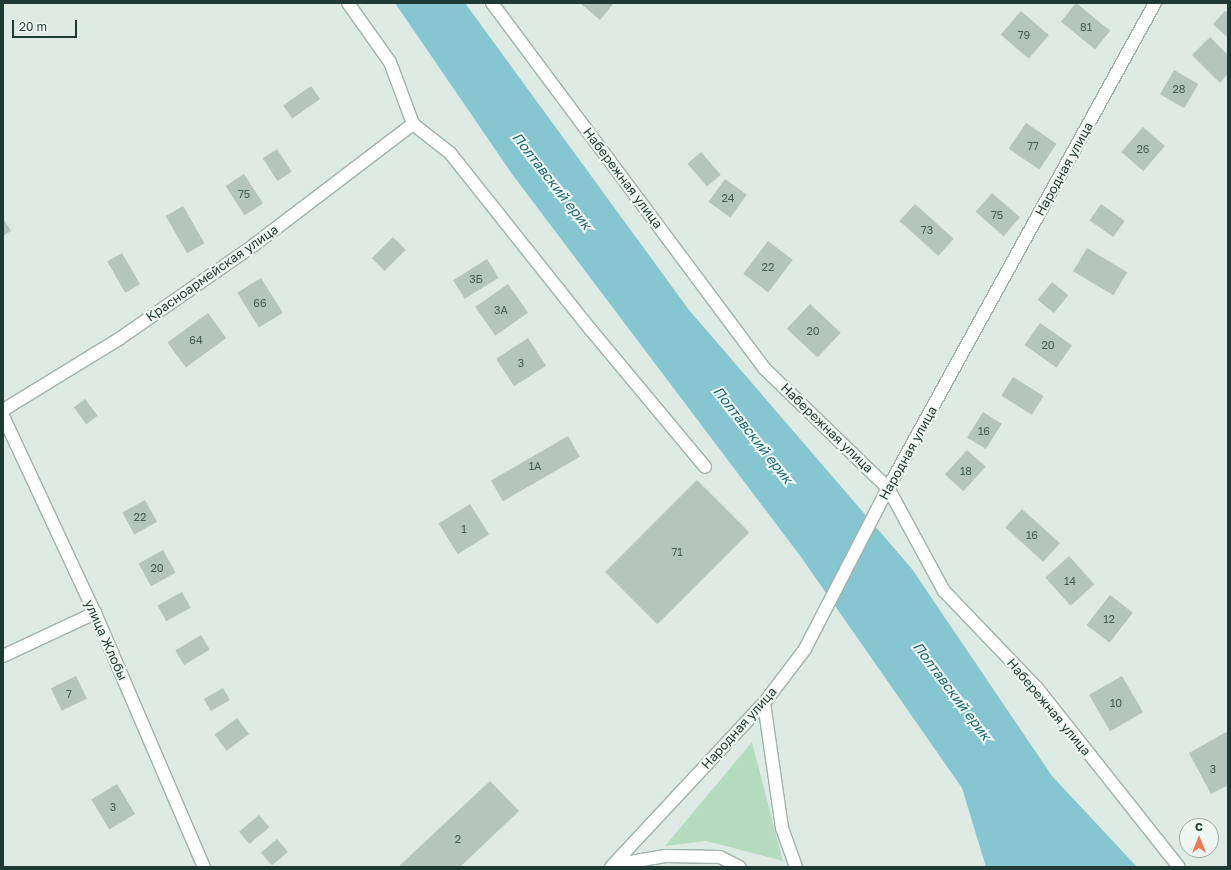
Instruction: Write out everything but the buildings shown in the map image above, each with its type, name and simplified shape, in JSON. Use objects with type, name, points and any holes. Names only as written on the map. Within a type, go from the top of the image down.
[{"type":"street","points":[[348,3],[390,62],[413,124],[450,153],[591,330],[705,467]]},
{"type":"street","name":"Набережная улица","points":[[493,3],[765,369],[888,488],[944,591],[1037,688],[1179,867]]},
{"type":"street","name":"Народная улица","points":[[612,866],[764,703],[805,649],[888,488],[1155,3]]},
{"type":"street","name":"Красноармейская улица","points":[[3,410],[119,339],[222,267],[413,124]]},
{"type":"street","name":"улица Жлобы","points":[[3,416],[95,613],[204,867]]},
{"type":"street","points":[[3,656],[95,613]]},
{"type":"street","points":[[764,703],[782,828],[796,867]]},
{"type":"street","points":[[612,866],[665,856],[720,857],[740,867]]},
{"type":"green space","points":[[752,742],[783,861],[706,841],[665,846]]},
{"type":"water","name":"Полтавский ерик","points":[[395,3],[465,3],[689,310],[912,569],[1052,776],[1137,867],[986,867],[962,788],[801,557],[512,174]]}]
